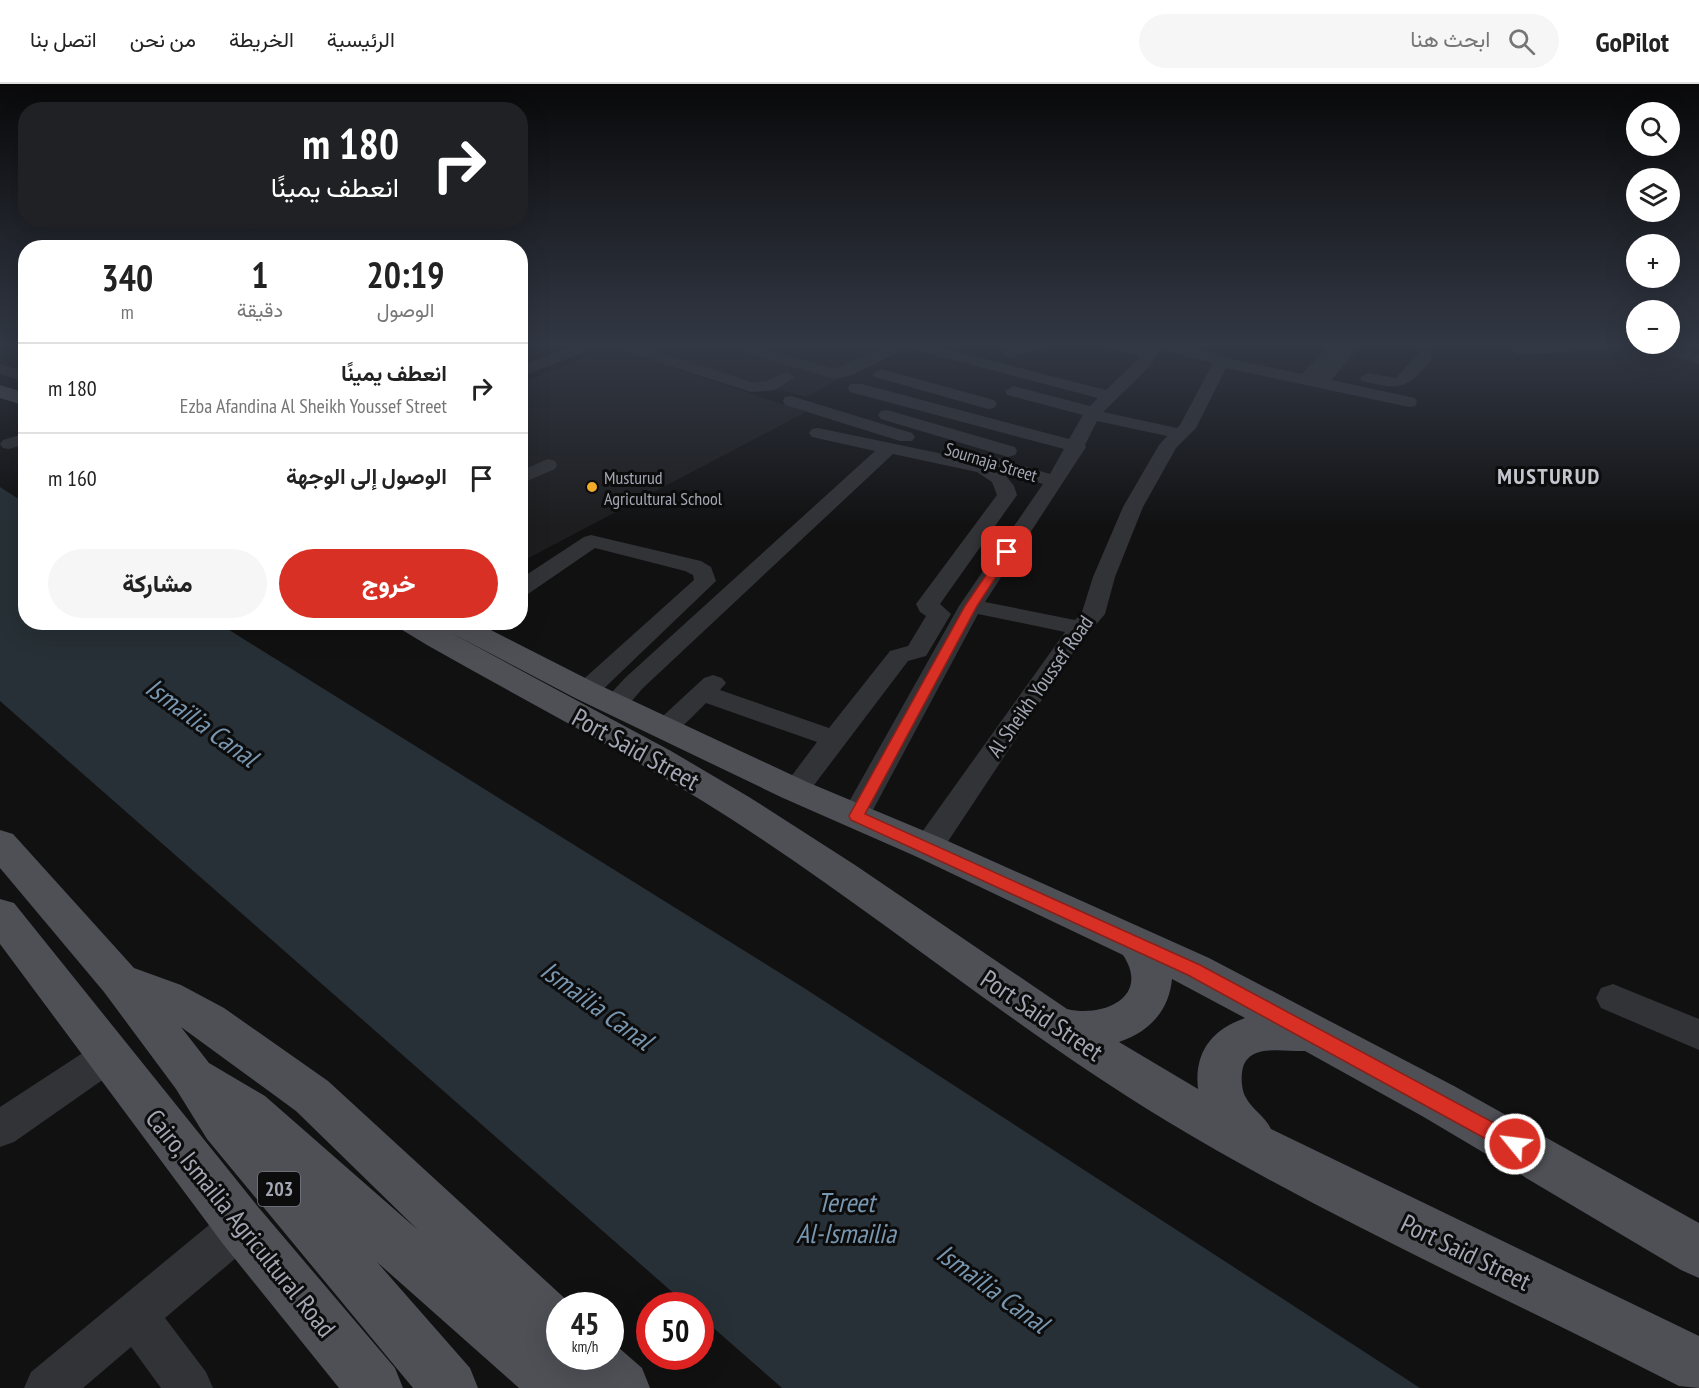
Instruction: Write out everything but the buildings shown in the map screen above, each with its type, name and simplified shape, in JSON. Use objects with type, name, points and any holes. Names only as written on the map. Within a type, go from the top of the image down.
[{"type":"main road","name":"Port Said Street","points":[[423,630],[472,659],[639,748],[740,808],[1054,1024],[1125,1070],[1260,1148],[1367,1204],[1699,1366]]},
{"type":"main road","name":"Port Said Street","points":[[473,630],[600,697],[795,790],[928,847],[1194,970],[1500,1136],[1699,1252]]},
{"type":"main road","name":"203","points":[[0,843],[119,980],[192,1075],[224,1124],[450,1388]]},
{"type":"main road","name":"203","points":[[0,914],[108,1056]]},
{"type":"main road","points":[[1054,1024],[1081,1030],[1108,1028],[1131,1019],[1146,1003],[1152,983],[1148,962],[1136,942]]},
{"type":"main road","points":[[119,980],[166,997],[210,1021],[312,1096],[546,1318]]},
{"type":"main road","points":[[1260,1148],[1234,1122],[1221,1093],[1221,1066],[1233,1044],[1256,1031],[1285,1028],[1316,1036]]},
{"type":"main road","name":"Cairo, Ismailia Agricultural Road","points":[[108,1056],[241,1226],[375,1388]]},
{"type":"main road","points":[[192,1075],[248,1111],[362,1216],[562,1388]]},
{"type":"main road","points":[[208,1184],[250,1155]]},
{"type":"main road","points":[[601,1370],[621,1388]]},
{"type":"street","name":"Sournaja Street","points":[[800,404],[913,439],[1059,474]]},
{"type":"street","points":[[815,409],[825,404]]},
{"type":"street","points":[[868,404],[1059,474]]},
{"type":"street","points":[[900,404],[952,413],[1086,426]]},
{"type":"street","points":[[913,439],[967,404]]},
{"type":"street","points":[[988,404],[1007,409]]},
{"type":"street","points":[[1036,404],[1086,426]]},
{"type":"street","points":[[856,816],[971,606],[1059,474],[1086,426],[1105,404]]},
{"type":"street","name":"Al Sheikh Youssef Road","points":[[928,847],[1067,644],[1093,614],[1104,577],[1133,507],[1168,446],[1182,434],[1198,404]]},
{"type":"street","points":[[1063,424],[1182,434]]},
{"type":"street","points":[[795,790],[899,656],[917,651],[939,614],[928,607],[928,604],[1006,498],[1006,488],[997,476],[988,471],[818,434]]},
{"type":"street","points":[[600,697],[634,682],[888,449]]},
{"type":"street","points":[[528,474],[548,465]]},
{"type":"street","points":[[528,584],[587,542],[594,541],[701,570],[705,578],[700,586],[600,697]]},
{"type":"street","points":[[971,606],[1081,628]]},
{"type":"street","points":[[664,727],[708,688],[835,739]]},
{"type":"street","points":[[1613,998],[1699,1035]]},
{"type":"street","points":[[0,1129],[108,1056]]},
{"type":"street","points":[[47,1388],[241,1226]]},
{"type":"street","points":[[135,1316],[190,1388]]},
{"type":"shaded area","name":"Musturud Agricultural School","points":[[528,404],[782,404],[806,412],[528,558]]},
{"type":"water","name":"Tereet Al-Ismailia","points":[[0,487],[18,499],[18,630],[229,630],[804,988],[1420,1388],[782,1388],[714,1328],[714,1292],[672,1292],[0,701]]},
{"type":"place","name":"Musturud Agricultural School","points":[[592,487]]},
{"type":"district","name":"MUSTURUD","points":[[1549,476]]},
{"type":"route","points":[[1007,552],[971,606],[856,816],[990,875],[1194,970],[1515,1144]]},
{"type":"water label","name":"Ismaïlia Canal","points":[[202,722]]},
{"type":"water label","name":"Ismaïlia Canal","points":[[597,1005]]},
{"type":"water label","name":"Ismaïlia Canal","points":[[993,1288]]}]
